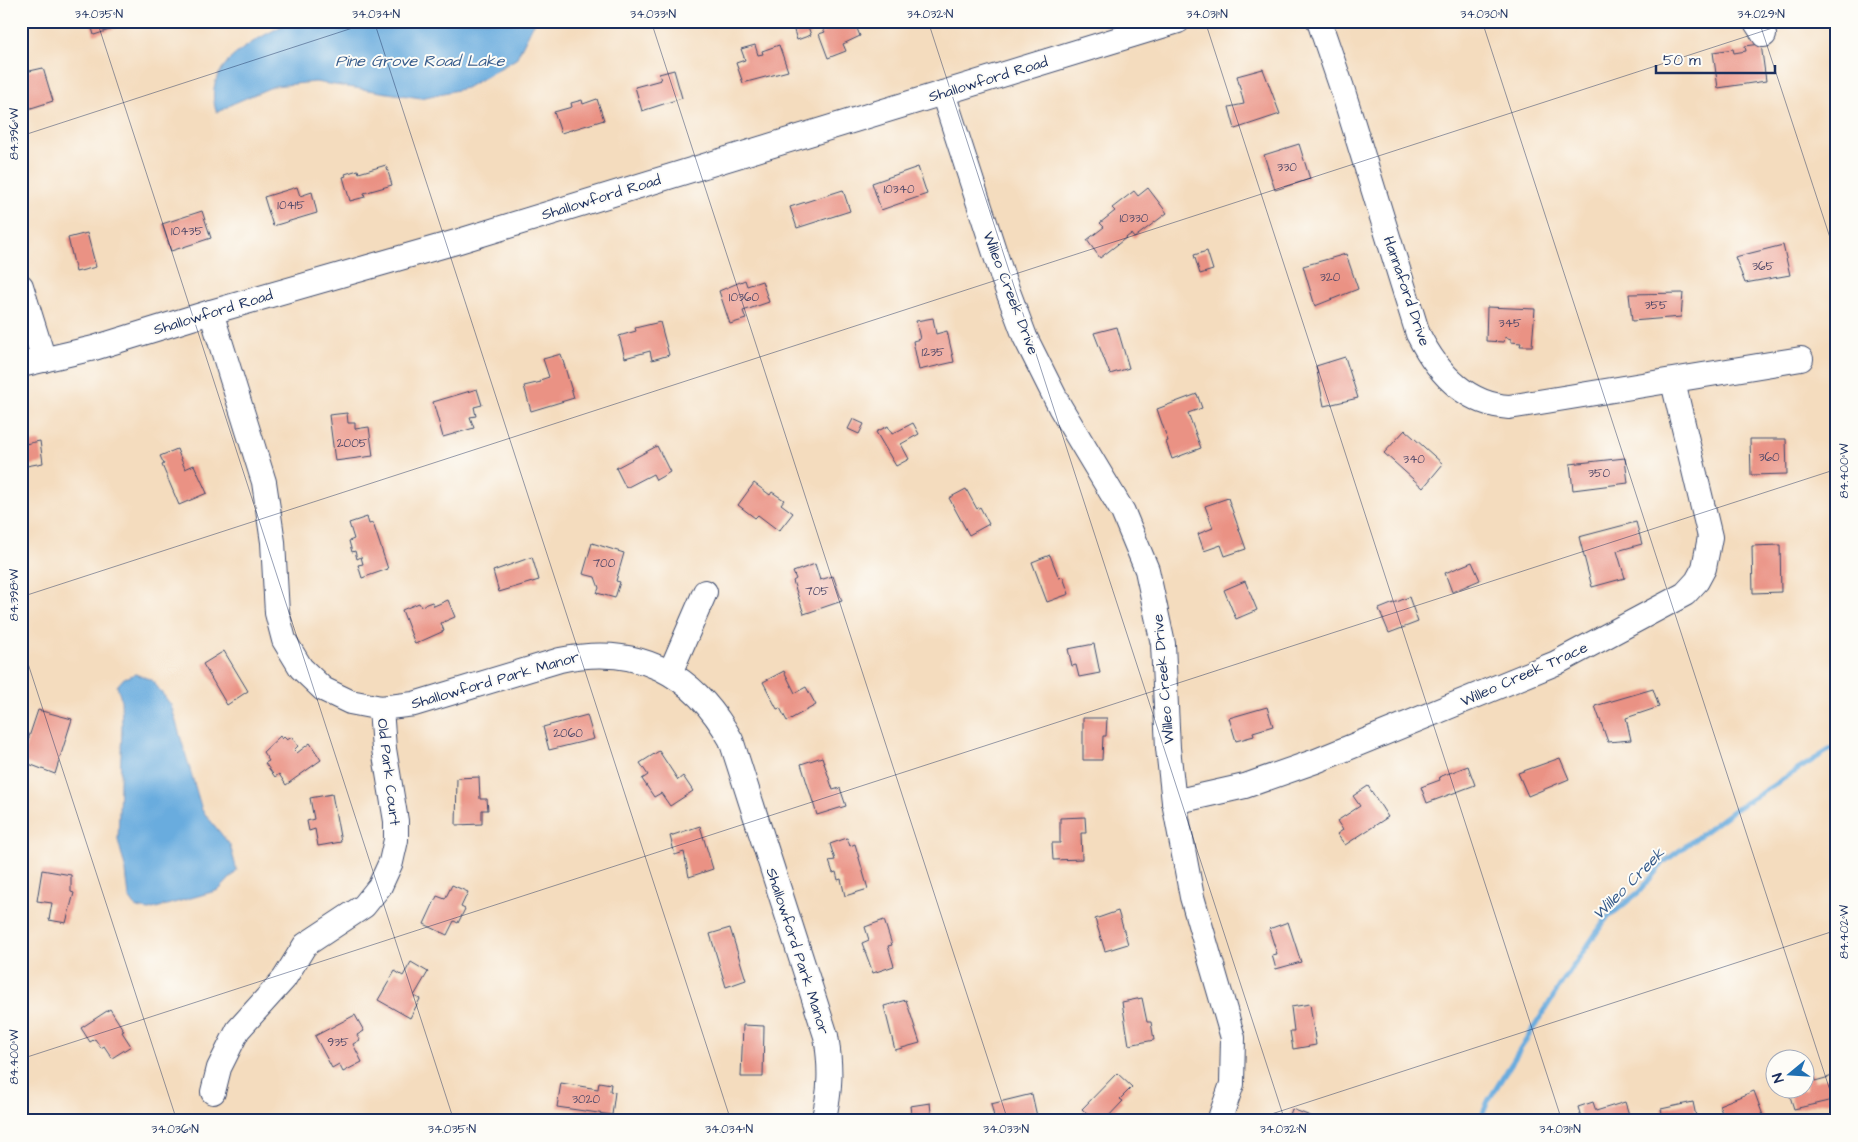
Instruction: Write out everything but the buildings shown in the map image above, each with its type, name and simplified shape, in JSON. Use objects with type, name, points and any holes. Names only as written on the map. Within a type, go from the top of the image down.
[{"type":"street","name":"Shallowford Road","points":[[32,363],[94,348],[210,312],[456,242],[1178,21]]},
{"type":"street","name":"Hannaford Drive","points":[[1319,21],[1342,88],[1418,334],[1429,356],[1443,374],[1472,397],[1492,406],[1509,407],[1673,382],[1801,359]]},
{"type":"street","name":"Willeo Creek Drive","points":[[943,93],[1004,281],[1025,337],[1060,407],[1123,512],[1147,570],[1163,644],[1168,748],[1174,802],[1192,897],[1233,1038],[1232,1084],[1219,1121]]},
{"type":"street","points":[[21,286],[32,363]]},
{"type":"street","name":"Shallowford Park Manor","points":[[210,312],[264,482],[274,542],[277,613],[284,640],[301,668],[323,689],[350,702],[380,708],[414,704],[560,660],[581,655],[604,654],[648,662],[670,673],[705,701],[719,718],[731,740],[826,1036],[831,1066],[830,1096],[823,1121]]},
{"type":"street","name":"Willeo Creek Trace","points":[[1174,802],[1245,786],[1335,754],[1556,663],[1685,594],[1697,581],[1704,568],[1710,537],[1673,382]]},
{"type":"street","points":[[670,673],[705,592]]},
{"type":"street","name":"Old Park Court","points":[[213,1092],[219,1068],[238,1030],[284,979],[305,945],[364,906],[380,886],[392,862],[396,840],[396,821],[384,749],[380,708]]},
{"type":"water","name":"Pine Grove Road Lake","points":[[291,21],[535,21],[516,59],[466,88],[421,98],[315,82],[274,86],[232,104],[219,112],[216,111],[214,94],[217,79],[224,66],[248,45]]},
{"type":"water","points":[[136,674],[152,680],[171,705],[202,810],[230,845],[237,871],[219,890],[149,910],[137,908],[129,897],[126,871],[118,840],[122,726],[121,699],[117,686],[124,678]]},
{"type":"waterway","name":"Willeo Creek","points":[[1480,1121],[1488,1101],[1563,981],[1606,919],[1639,892],[1664,862],[1734,810],[1837,745]]}]
